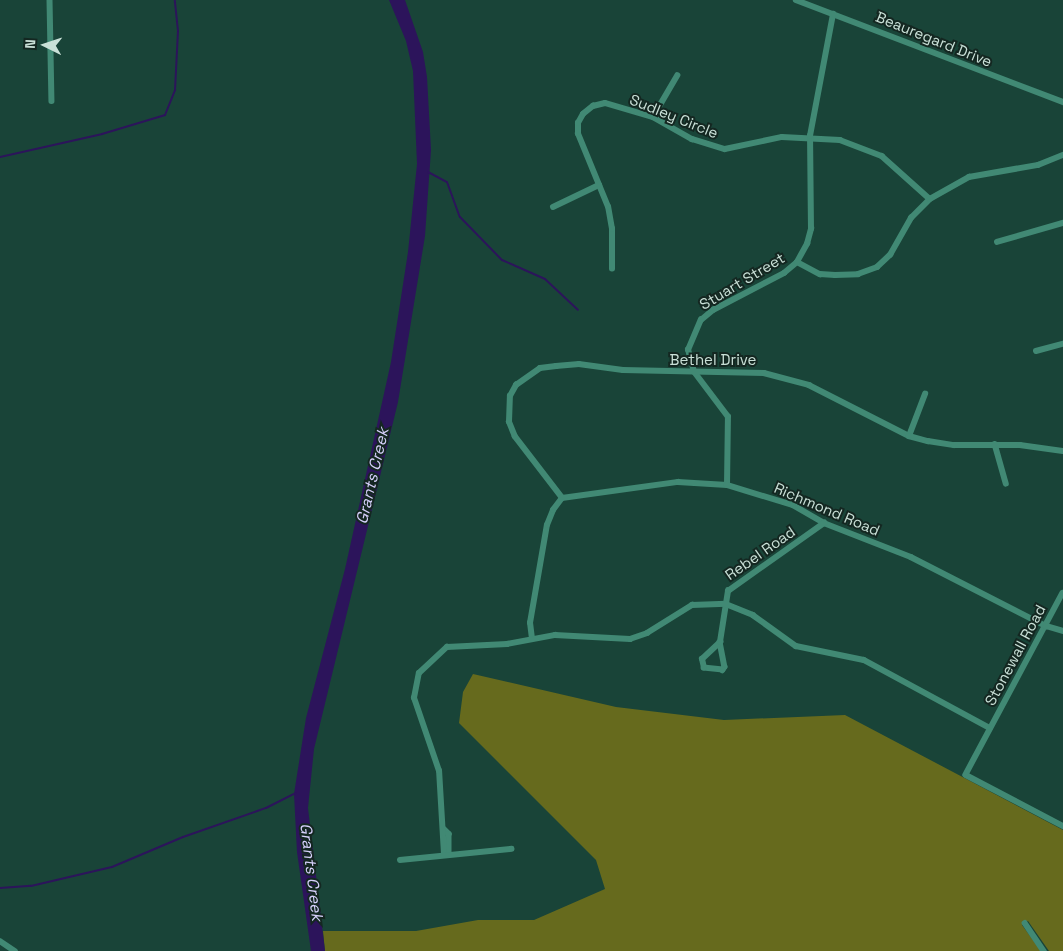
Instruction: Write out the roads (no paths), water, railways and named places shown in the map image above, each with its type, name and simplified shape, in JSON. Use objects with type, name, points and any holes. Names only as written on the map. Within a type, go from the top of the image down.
[{"type":"street","points":[[50,0],[52,101]]},
{"type":"street","name":"Beauregard Drive","points":[[796,0],[1063,102]]},
{"type":"street","name":"Stuart Street","points":[[728,485],[728,417],[694,372],[688,350],[702,320],[713,310],[764,285],[797,262],[811,229],[810,136],[833,14]]},
{"type":"street","points":[[654,117],[677,76]]},
{"type":"street","name":"Sudley Circle","points":[[612,269],[612,229],[599,185],[578,134],[578,123],[583,114],[593,106],[605,103],[654,117],[692,139],[725,149],[782,137],[810,136],[840,140],[882,156],[930,199]]},
{"type":"street","points":[[797,262],[820,274],[835,275],[858,274],[877,267],[890,254],[911,218],[930,199],[975,175],[1038,165],[1063,155]]},
{"type":"street","points":[[554,207],[599,185]]},
{"type":"street","points":[[997,242],[1063,223]]},
{"type":"street","points":[[1036,352],[1063,344]]},
{"type":"street","name":"Bethel Drive","points":[[562,498],[515,437],[509,422],[510,396],[516,385],[540,368],[564,365],[694,372],[743,370],[784,377],[809,385],[909,436],[954,445],[995,444],[1063,451]]},
{"type":"street","points":[[909,436],[925,394]]},
{"type":"street","points":[[995,444],[1006,483]]},
{"type":"street","name":"Richmond Road","points":[[562,498],[678,482],[728,485],[794,505],[824,524],[911,557],[1046,626],[1063,631]]},
{"type":"street","points":[[532,639],[530,623],[547,525],[553,510],[562,498]]},
{"type":"street","name":"Rebel Road","points":[[720,642],[702,659],[704,668],[714,671],[725,666],[720,642],[728,591],[824,524]]},
{"type":"street","name":"Stonewall Road","points":[[1063,593],[966,774],[1063,826]]},
{"type":"street","points":[[447,854],[438,771],[416,707],[415,686],[419,673],[447,646],[574,635],[630,639],[647,633],[692,605],[726,604],[753,615],[796,646],[864,660],[990,728]]},
{"type":"street","points":[[400,860],[511,849]]},
{"type":"street","points":[[1025,923],[1044,951]]},
{"type":"street","points":[[0,941],[15,951]]},
{"type":"water","name":"Grants Creek","points":[[389,0],[405,0],[423,52],[427,77],[431,150],[425,236],[398,402],[314,749],[308,808],[325,951],[311,951],[297,852],[294,794],[306,718],[345,569],[391,362],[408,252],[417,164],[413,71],[406,41]]},
{"type":"waterway","points":[[0,157],[102,134],[165,115],[175,90],[178,31],[175,0]]},
{"type":"waterway","points":[[428,172],[447,182],[460,217],[502,260],[545,279],[578,310]]},
{"type":"waterway","points":[[0,888],[31,886],[112,867],[183,837],[266,808],[295,793]]}]
